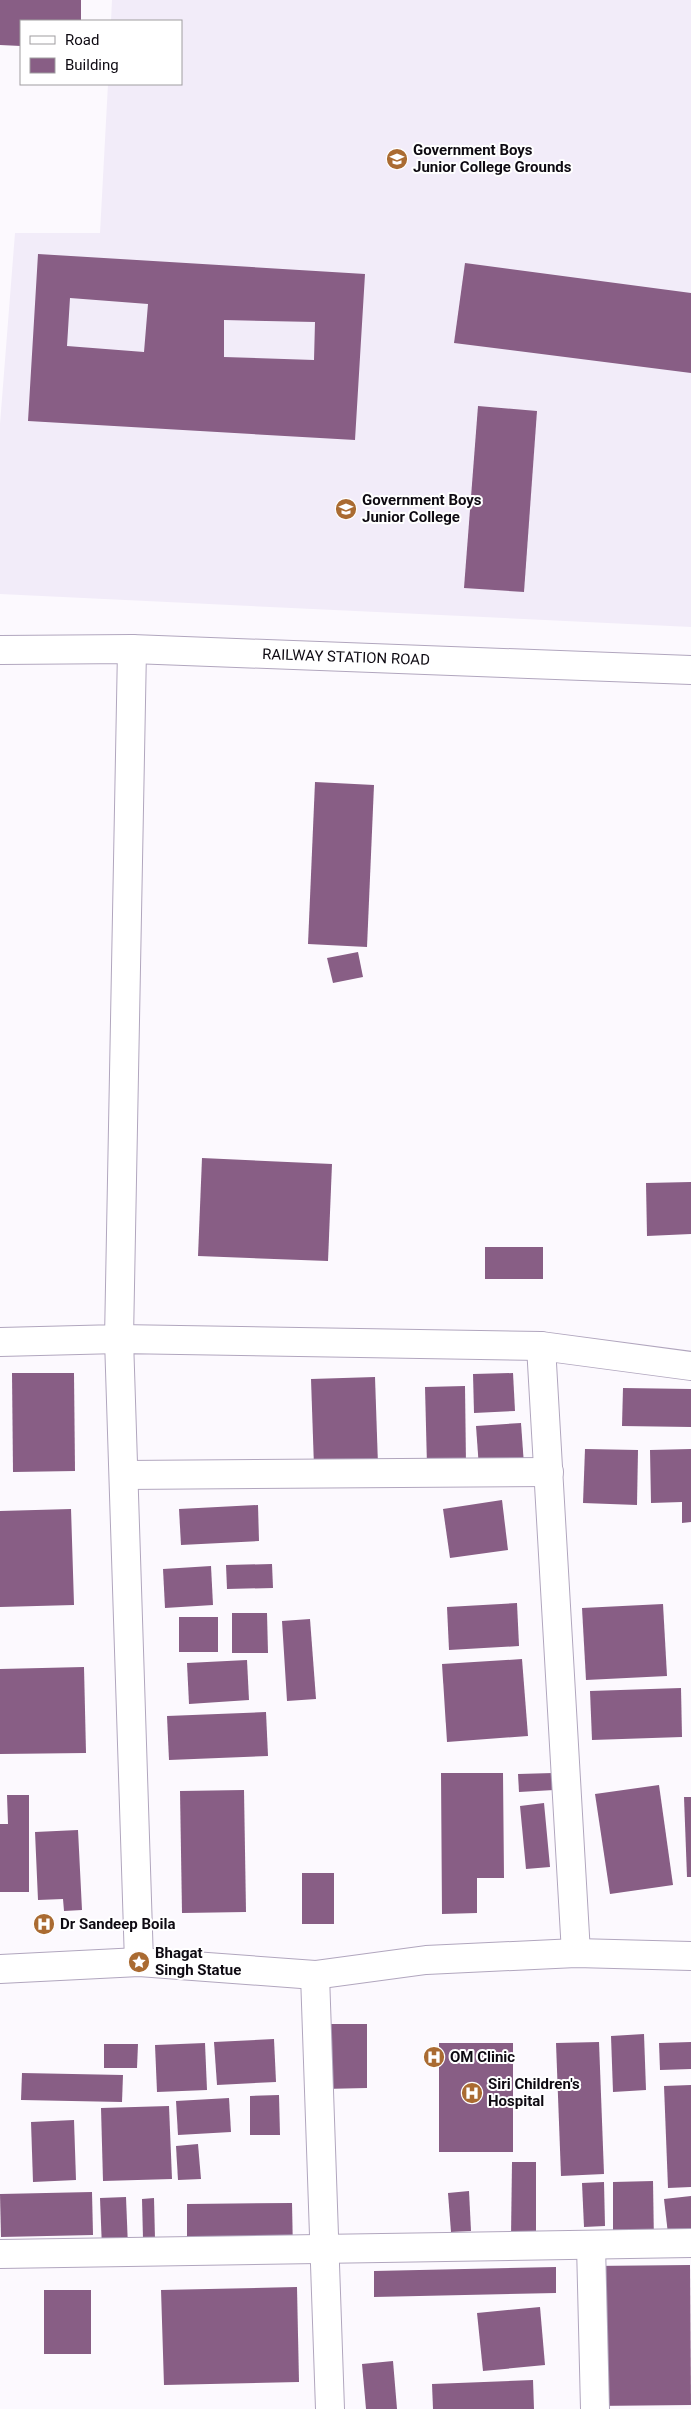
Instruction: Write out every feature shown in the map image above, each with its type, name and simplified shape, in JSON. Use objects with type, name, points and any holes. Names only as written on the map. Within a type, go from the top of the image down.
[{"type":"street","name":"RAILWAY STATION ROAD","points":[[0,650],[132,649],[691,670]]},
{"type":"street","points":[[132,649],[119,1338],[139,1962]]},
{"type":"street","points":[[0,1342],[119,1338],[541,1346],[691,1366]]},
{"type":"street","points":[[541,1346],[576,1953]]},
{"type":"street","points":[[124,1475],[549,1472]]},
{"type":"street","points":[[0,1969],[139,1962],[315,1975],[426,1960],[576,1953],[691,1956]]},
{"type":"street","points":[[315,1975],[330,2409]]},
{"type":"street","points":[[0,2254],[691,2243]]},
{"type":"street","points":[[591,2245],[595,2409]]},
{"type":"shaded area","name":"Government Boys Junior College","points":[[112,0],[691,0],[691,627],[0,594],[0,424],[15,233],[100,233],[108,85],[182,85],[182,20],[111,20]]},
{"type":"building","points":[[0,0],[81,0],[81,20],[20,20],[20,46],[0,45]]},
{"type":"building","points":[[38,254],[365,274],[355,440],[28,421]],"holes":[[[70,298],[148,304],[144,352],[67,346]],[[224,320],[315,322],[314,360],[224,357]]]},
{"type":"building","points":[[465,263],[691,293],[691,373],[454,343]]},
{"type":"building","points":[[478,406],[537,411],[524,592],[464,588]]},
{"type":"building","points":[[315,782],[374,785],[367,947],[308,944]]},
{"type":"building","points":[[358,952],[363,977],[333,983],[327,958]]},
{"type":"building","points":[[202,1158],[332,1164],[328,1261],[198,1256]]},
{"type":"building","points":[[691,1182],[691,1234],[647,1236],[646,1183]]},
{"type":"building","points":[[485,1247],[543,1247],[543,1279],[485,1279]]},
{"type":"building","points":[[12,1373],[74,1373],[75,1471],[13,1472]]},
{"type":"building","points":[[513,1373],[515,1411],[474,1413],[473,1374]]},
{"type":"building","points":[[375,1377],[378,1465],[314,1467],[311,1379]]},
{"type":"building","points":[[465,1386],[466,1465],[427,1466],[425,1387]]},
{"type":"building","points":[[623,1388],[691,1389],[691,1427],[622,1426]]},
{"type":"building","points":[[521,1423],[524,1465],[479,1468],[476,1426]]},
{"type":"building","points":[[585,1449],[638,1450],[637,1505],[583,1503]]},
{"type":"building","points":[[691,1449],[691,1522],[682,1523],[682,1502],[651,1503],[650,1450]]},
{"type":"building","points":[[502,1500],[508,1550],[450,1558],[443,1509]]},
{"type":"building","points":[[258,1505],[259,1541],[181,1545],[179,1509]]},
{"type":"building","points":[[71,1509],[74,1605],[0,1607],[0,1511]]},
{"type":"building","points":[[272,1564],[273,1588],[227,1589],[226,1565]]},
{"type":"building","points":[[211,1566],[213,1605],[165,1608],[163,1569]]},
{"type":"building","points":[[517,1603],[519,1646],[449,1650],[447,1607]]},
{"type":"building","points":[[663,1604],[667,1676],[586,1680],[582,1608]]},
{"type":"building","points":[[232,1613],[267,1613],[268,1653],[232,1653]]},
{"type":"building","points":[[179,1617],[218,1617],[218,1652],[179,1652]]},
{"type":"building","points":[[310,1619],[316,1699],[287,1701],[282,1621]]},
{"type":"building","points":[[522,1659],[528,1736],[447,1742],[442,1664]]},
{"type":"building","points":[[247,1660],[249,1700],[189,1704],[187,1663]]},
{"type":"building","points":[[84,1667],[86,1753],[0,1754],[0,1669]]},
{"type":"building","points":[[681,1688],[682,1737],[592,1740],[590,1691]]},
{"type":"building","points":[[266,1712],[268,1756],[169,1760],[167,1716]]},
{"type":"building","points":[[441,1773],[503,1773],[504,1878],[477,1878],[477,1913],[442,1914]]},
{"type":"building","points":[[553,1773],[554,1790],[519,1792],[518,1774]]},
{"type":"building","points":[[659,1785],[673,1885],[610,1894],[595,1794]]},
{"type":"building","points":[[244,1790],[246,1912],[182,1913],[180,1791]]},
{"type":"building","points":[[7,1795],[29,1795],[29,1892],[0,1892],[0,1824],[8,1824]]},
{"type":"building","points":[[684,1797],[691,1797],[691,1877],[687,1877]]},
{"type":"building","points":[[544,1803],[550,1867],[526,1869],[520,1806]]},
{"type":"building","points":[[78,1830],[82,1910],[64,1911],[63,1899],[38,1900],[35,1832]]},
{"type":"building","points":[[302,1873],[334,1873],[334,1924],[302,1924]]},
{"type":"building","points":[[323,2024],[367,2024],[367,2088],[323,2089]]},
{"type":"building","points":[[644,2034],[646,2090],[613,2092],[611,2036]]},
{"type":"building","points":[[274,2039],[276,2082],[217,2085],[214,2042]]},
{"type":"building","points":[[599,2042],[604,2174],[561,2176],[556,2043]]},
{"type":"building","points":[[691,2042],[691,2069],[660,2070],[659,2043]]},
{"type":"building","points":[[205,2043],[207,2090],[157,2092],[155,2045]]},
{"type":"building","points":[[439,2043],[513,2043],[513,2152],[439,2152]]},
{"type":"building","points":[[104,2044],[138,2044],[137,2068],[104,2068]]},
{"type":"building","points":[[22,2073],[123,2075],[122,2102],[21,2100]]},
{"type":"building","points":[[691,2085],[691,2187],[668,2188],[664,2086]]},
{"type":"building","points":[[279,2095],[280,2135],[250,2135],[250,2096]]},
{"type":"building","points":[[229,2098],[231,2132],[178,2135],[176,2101]]},
{"type":"building","points":[[169,2106],[172,2179],[103,2181],[101,2108]]},
{"type":"building","points":[[74,2120],[76,2180],[33,2182],[31,2122]]},
{"type":"building","points":[[198,2144],[201,2179],[178,2180],[176,2146]]},
{"type":"building","points":[[512,2162],[536,2162],[536,2237],[511,2237]]},
{"type":"building","points":[[653,2181],[654,2245],[613,2245],[613,2182]]},
{"type":"building","points":[[604,2182],[605,2226],[584,2227],[582,2183]]},
{"type":"building","points":[[469,2191],[471,2231],[451,2232],[448,2193]]},
{"type":"building","points":[[92,2192],[93,2235],[1,2237],[0,2194]]},
{"type":"building","points":[[691,2196],[691,2232],[668,2234],[664,2199]]},
{"type":"building","points":[[126,2197],[128,2247],[102,2248],[100,2198]]},
{"type":"building","points":[[154,2198],[155,2239],[143,2239],[142,2199]]},
{"type":"building","points":[[292,2203],[293,2252],[187,2253],[187,2204]]},
{"type":"building","points":[[690,2265],[691,2405],[593,2406],[591,2266]]},
{"type":"building","points":[[556,2267],[556,2293],[374,2297],[374,2271]]},
{"type":"building","points":[[297,2287],[299,2382],[164,2385],[161,2290]]},
{"type":"building","points":[[44,2290],[91,2290],[91,2354],[44,2354]]},
{"type":"building","points":[[540,2307],[545,2365],[483,2371],[477,2313]]},
{"type":"building","points":[[393,2361],[397,2409],[366,2409],[362,2364]]},
{"type":"building","points":[[533,2380],[534,2409],[433,2409],[432,2384]]},
{"type":"place","name":"Government Boys Junior College Grounds","points":[[397,159]]},
{"type":"place","name":"Government Boys Junior College","points":[[346,509]]},
{"type":"place","name":"Dr Sandeep Boila","points":[[44,1924]]},
{"type":"place","name":"Bhagat Singh Statue","points":[[139,1962]]},
{"type":"place","name":"OM Clinic","points":[[434,2057]]},
{"type":"place","name":"Siri Children's Hospital","points":[[472,2093]]}]
